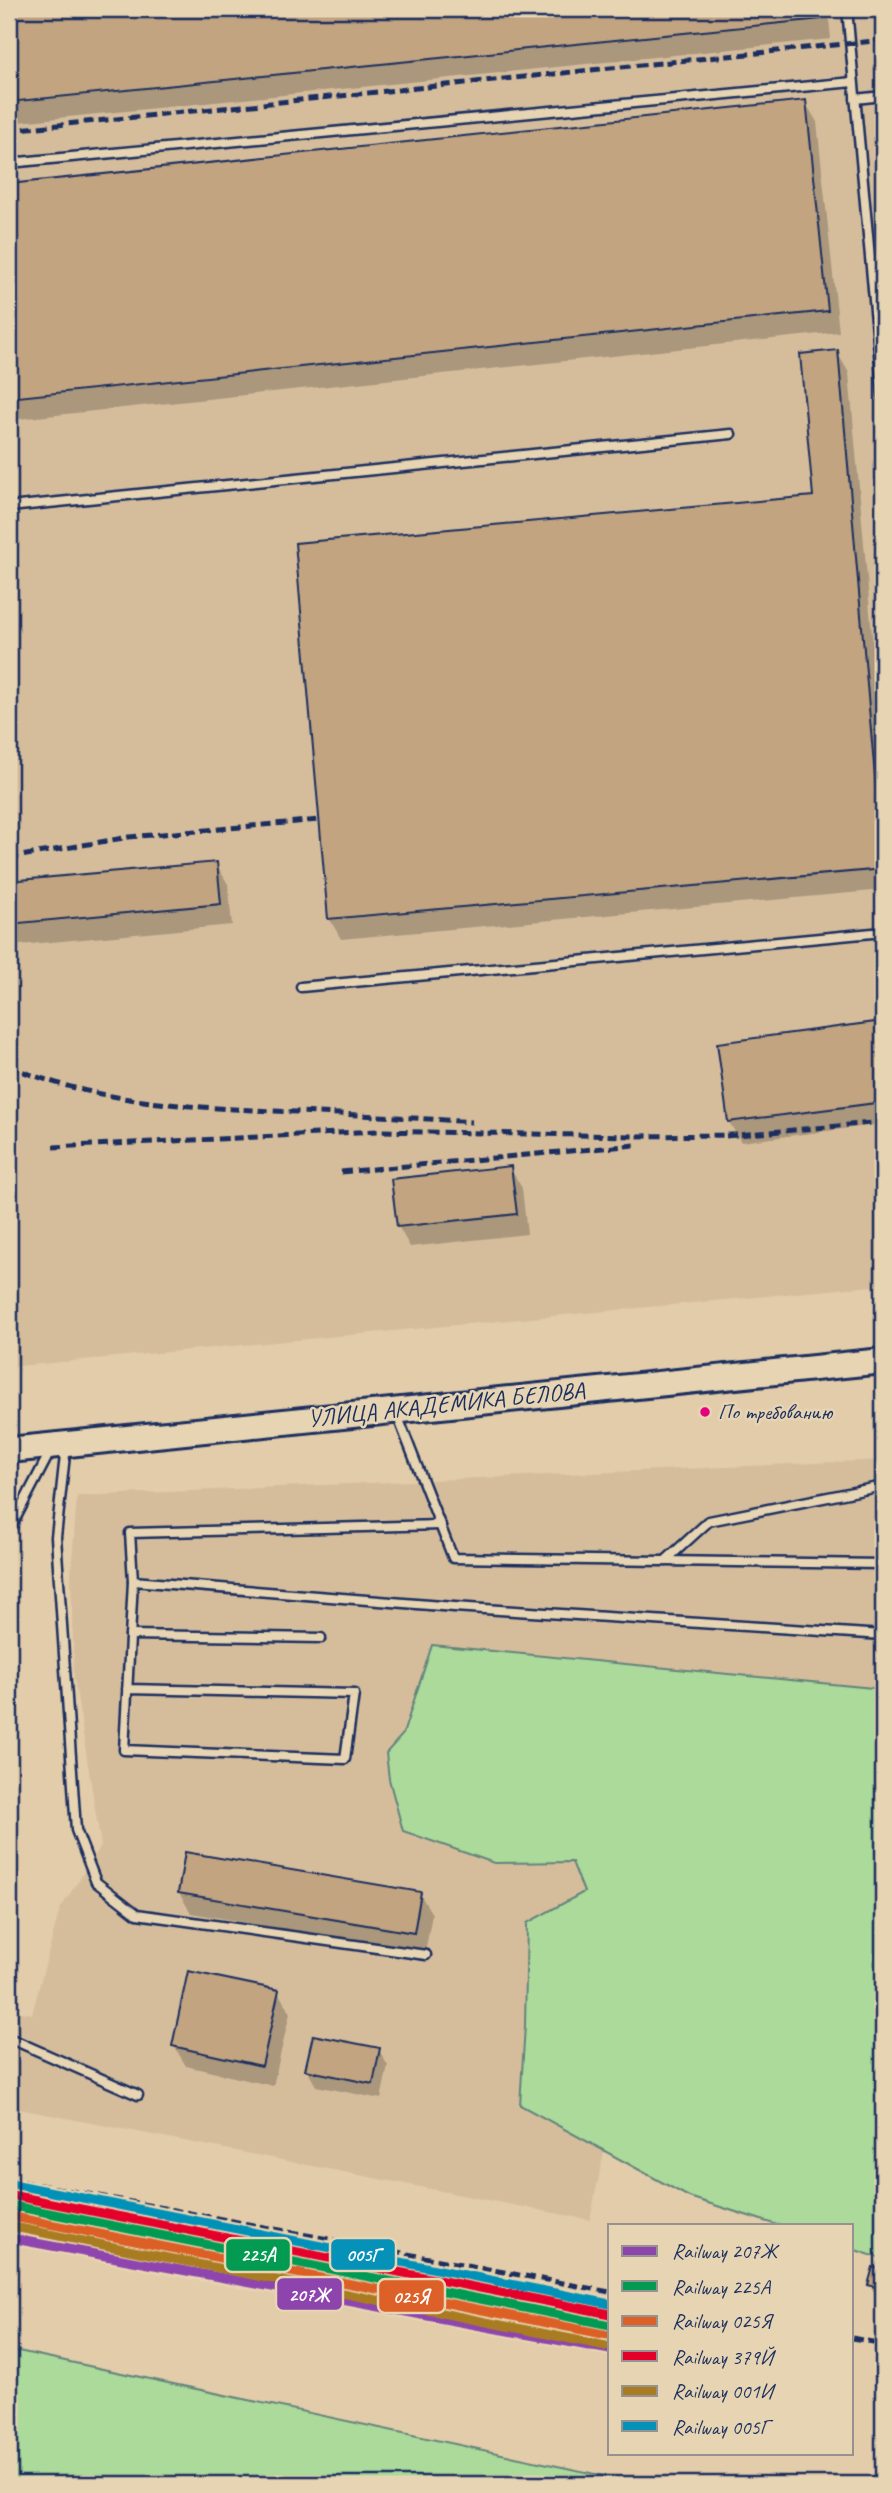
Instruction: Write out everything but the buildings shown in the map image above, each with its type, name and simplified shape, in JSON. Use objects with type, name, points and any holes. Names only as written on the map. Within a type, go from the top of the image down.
[{"type":"main road","name":"УЛИЦА АКАДЕМИКА БЕЛОВА","points":[[9,1450],[883,1361]]},
{"type":"lane","points":[[846,9],[883,397]]},
{"type":"lane","points":[[9,163],[853,82]]},
{"type":"lane","points":[[855,99],[883,96]]},
{"type":"lane","points":[[9,507],[731,434]]},
{"type":"lane","points":[[301,987],[883,932]]},
{"type":"lane","points":[[395,1410],[453,1558],[883,1564]]},
{"type":"lane","points":[[9,1531],[60,1444]]},
{"type":"lane","points":[[60,1444],[56,1537],[76,1830],[96,1882],[137,1914],[426,1955]]},
{"type":"lane","points":[[665,1561],[709,1521],[883,1486]]},
{"type":"lane","points":[[127,1689],[354,1694],[345,1759],[124,1751],[127,1689],[133,1581],[130,1533],[441,1525]]},
{"type":"lane","points":[[133,1581],[454,1607],[883,1635]]},
{"type":"lane","points":[[130,1635],[321,1638]]},
{"type":"lane","points":[[9,2038],[138,2095]]},
{"type":"shaded area","points":[[9,9],[883,9],[883,1285],[9,1367]]},
{"type":"shaded area","points":[[883,1460],[883,1689],[433,1645],[403,1734],[386,1753],[494,1863],[572,1862],[584,1893],[525,2025],[520,2105],[604,2151],[590,2220],[9,2107],[9,2010],[32,2014],[60,1909],[101,1846],[74,1677],[71,1575],[77,1496]]},
{"type":"green space","points":[[432,1645],[883,1689],[883,2259],[854,2250],[854,2224],[774,2224],[689,2197],[520,2105],[527,1923],[584,1892],[572,1862],[494,1863],[403,1831],[389,1779],[386,1753],[403,1734]]},
{"type":"green space","points":[[9,2349],[642,2484],[9,2484]]},
{"type":"railway","points":[[820,12],[883,9]]},
{"type":"railway","points":[[9,130],[883,40]]},
{"type":"railway","points":[[9,858],[129,837],[319,820]]},
{"type":"railway","points":[[9,1066],[73,1088],[139,1100],[207,1107],[472,1122]]},
{"type":"railway","points":[[726,1136],[883,1122]]},
{"type":"railway","points":[[53,1147],[378,1131],[631,1136],[737,1135]]},
{"type":"railway","points":[[341,1172],[636,1145]]},
{"type":"railway","points":[[9,2179],[608,2292]]},
{"type":"railway","points":[[854,2338],[883,2344]]},
{"type":"rail line","name":"005Г","points":[[13,2184],[608,2304]]},
{"type":"rail line","name":"379Й","points":[[11,2195],[608,2314]]},
{"type":"rail line","name":"225А","points":[[9,2205],[608,2325]]},
{"type":"rail line","name":"025Я","points":[[9,2216],[608,2335]]},
{"type":"rail line","name":"001И","points":[[9,2226],[606,2346]]},
{"type":"rail line","name":"207Ж","points":[[9,2238],[608,2350]]},
{"type":"place","name":"По требованию","points":[[705,1412]]}]
